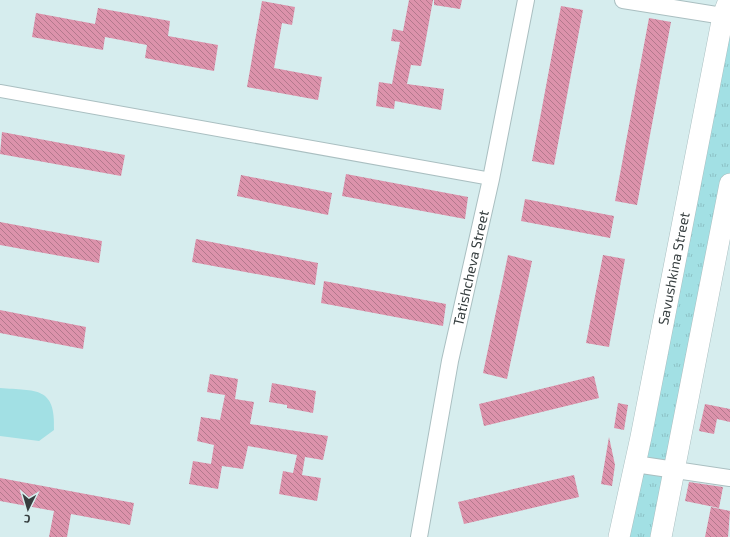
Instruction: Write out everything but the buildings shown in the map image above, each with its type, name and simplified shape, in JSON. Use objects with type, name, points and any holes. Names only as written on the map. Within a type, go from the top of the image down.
[{"type":"highway","name":"Savushkina Street","points":[[619,537],[727,11]]},
{"type":"highway","points":[[661,537],[730,184]]},
{"type":"main road","name":"Tatishcheva Street","points":[[419,537],[450,361],[491,179],[526,0]]},
{"type":"main road","points":[[623,0],[727,11]]},
{"type":"main road","points":[[635,464],[730,478]]},
{"type":"street","points":[[0,91],[491,179]]},
{"type":"green space","points":[[730,0],[730,183],[661,537],[619,537]]},
{"type":"green space","points":[[0,388],[33,391],[47,398],[54,416],[54,430],[39,441],[0,436]]}]
